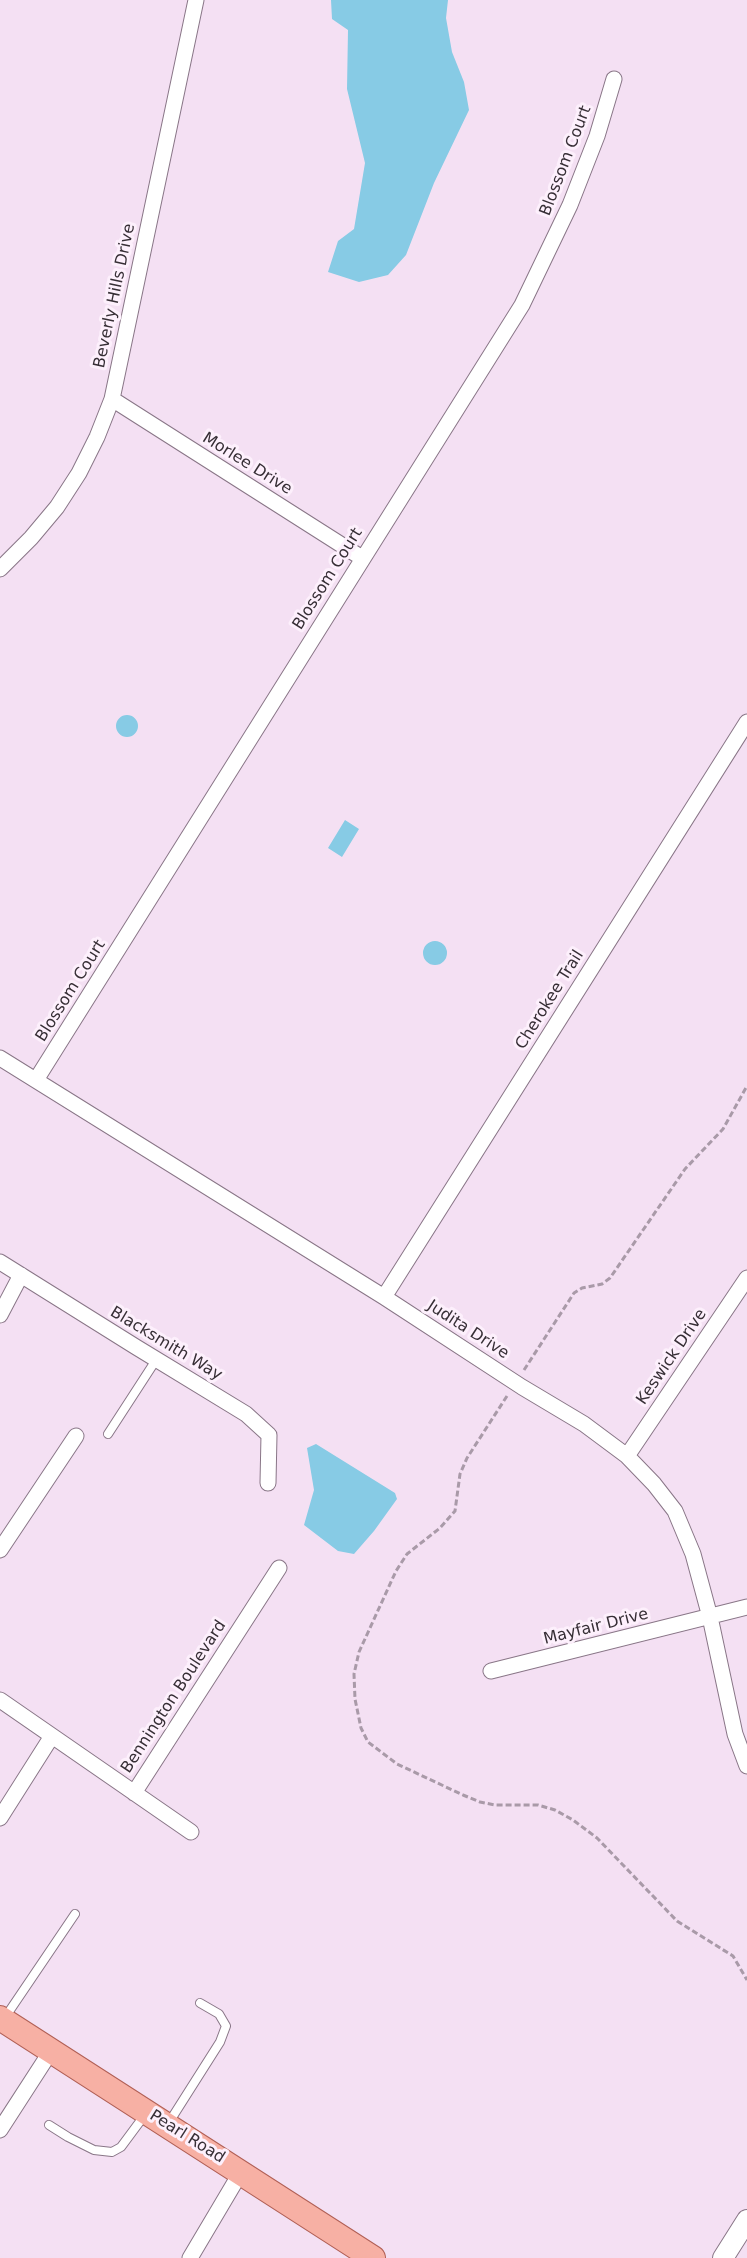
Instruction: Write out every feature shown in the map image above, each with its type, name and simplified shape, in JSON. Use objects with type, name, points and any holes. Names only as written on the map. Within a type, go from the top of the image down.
[{"type":"main road","name":"Pearl Road","points":[[2,2019],[373,2258]]},
{"type":"street","name":"Beverly Hills Drive","points":[[0,569],[31,538],[57,507],[79,473],[112,399],[196,0]]},
{"type":"street","name":"Blossom Court","points":[[36,1080],[516,315],[570,205],[597,136],[614,80]]},
{"type":"street","name":"Morlee Drive","points":[[112,399],[362,558]]},
{"type":"street","name":"Cherokee Trail","points":[[384,1297],[747,722]]},
{"type":"street","name":"Judita Drive","points":[[0,1058],[384,1297],[516,1383],[584,1424],[627,1456],[654,1484],[675,1511],[693,1554],[710,1617],[735,1734],[747,1766]]},
{"type":"street","name":"Blacksmith Way","points":[[0,1262],[246,1414],[269,1435],[268,1483]]},
{"type":"street","points":[[0,1315],[21,1275]]},
{"type":"street","name":"Keswick Drive","points":[[627,1456],[747,1278]]},
{"type":"street","points":[[0,1550],[76,1436]]},
{"type":"street","name":"Bennington Boulevard","points":[[0,1701],[134,1793],[279,1568]]},
{"type":"street","name":"Mayfair Drive","points":[[491,1671],[747,1607]]},
{"type":"street","points":[[0,1818],[52,1736]]},
{"type":"street","points":[[134,1793],[191,1832]]},
{"type":"street","points":[[0,2130],[51,2051]]},
{"type":"street","points":[[190,2258],[241,2172]]},
{"type":"street","points":[[723,2258],[747,2220]]},
{"type":"lane","points":[[108,1434],[156,1360]]},
{"type":"lane","points":[[2,2019],[75,1914]]},
{"type":"lane","points":[[168,2125],[220,2042],[226,2026],[219,2014],[200,2003]]},
{"type":"lane","points":[[50,2125],[68,2138],[94,2150],[112,2152],[121,2147],[147,2112]]},
{"type":"path","points":[[747,1086],[723,1129],[685,1169],[610,1278],[602,1284],[582,1288],[567,1300],[467,1458],[460,1474],[455,1511],[440,1528],[407,1554],[396,1571],[359,1652],[354,1674],[355,1699],[361,1728],[368,1742],[397,1764],[463,1796],[495,1805],[538,1805],[555,1810],[573,1820],[597,1838],[677,1921],[733,1956],[747,1980]]},
{"type":"water","points":[[331,0],[448,0],[446,18],[452,52],[464,82],[469,110],[434,183],[406,255],[388,275],[359,282],[328,272],[338,241],[354,229],[365,163],[347,89],[348,30],[332,19]]},
{"type":"water","points":[[127,715],[135,718],[138,726],[135,734],[127,737],[119,734],[116,726],[119,718]]},
{"type":"water","points":[[345,820],[359,829],[342,857],[328,848]]},
{"type":"water","points":[[435,941],[443,945],[447,953],[443,961],[435,965],[427,961],[423,953],[427,945]]},
{"type":"water","points":[[316,1444],[395,1493],[397,1499],[354,1554],[338,1551],[304,1525],[314,1490],[307,1448]]}]
